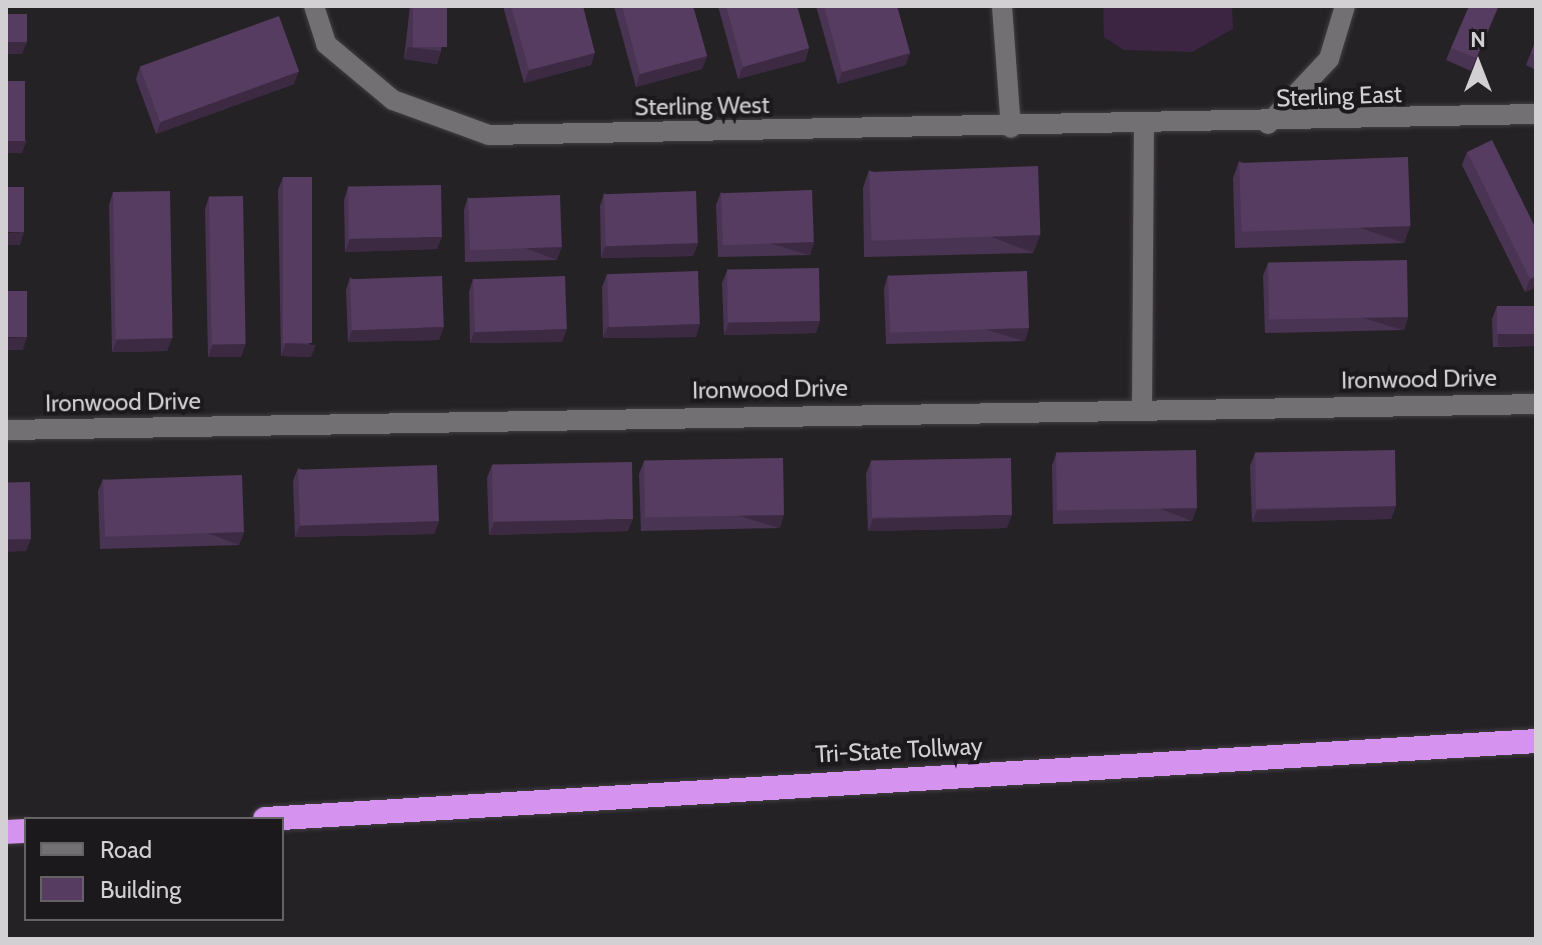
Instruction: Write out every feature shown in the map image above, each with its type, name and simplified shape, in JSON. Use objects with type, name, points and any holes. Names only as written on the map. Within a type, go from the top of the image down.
[{"type":"highway","name":"Tri-State Tollway","points":[[284,818],[1536,741]]},
{"type":"street","name":"Sterling West","points":[[314,6],[326,44],[393,100],[489,135],[1144,128]]},
{"type":"street","points":[[1002,6],[1011,128]]},
{"type":"street","points":[[1268,124],[1329,59],[1345,6]]},
{"type":"street","name":"Sterling East","points":[[1144,128],[1536,114]]},
{"type":"street","points":[[1142,408],[1144,128]]},
{"type":"street","name":"Ironwood Drive","points":[[6,430],[1142,408],[1536,404]]},
{"type":"shaded area","points":[[1103,6],[1232,6],[1233,29],[1192,52],[1124,50],[1104,37]]},
{"type":"building","points":[[413,6],[447,6],[447,47],[413,47]]},
{"type":"building","points":[[511,6],[583,6],[595,53],[529,70]]},
{"type":"building","points":[[622,6],[693,6],[707,56],[640,74]]},
{"type":"building","points":[[726,6],[797,6],[809,48],[743,67]]},
{"type":"building","points":[[824,6],[897,6],[910,53],[842,72]]},
{"type":"building","points":[[1469,6],[1498,6],[1476,58],[1451,48]]},
{"type":"building","points":[[6,14],[27,14],[27,42],[6,42]]},
{"type":"building","points":[[279,16],[299,71],[160,122],[140,67]]},
{"type":"building","points":[[6,81],[25,81],[25,141],[6,141]]},
{"type":"building","points":[[1492,140],[1536,229],[1536,276],[1530,279],[1467,152]]},
{"type":"building","points":[[1408,157],[1410,226],[1242,232],[1239,163]]},
{"type":"building","points":[[1038,166],[1040,235],[872,241],[869,172]]},
{"type":"building","points":[[283,177],[312,177],[312,343],[283,343]]},
{"type":"building","points":[[441,185],[442,237],[349,239],[348,187]]},
{"type":"building","points":[[6,187],[24,187],[24,232],[6,232]]},
{"type":"building","points":[[812,190],[814,242],[723,245],[721,193]]},
{"type":"building","points":[[170,191],[173,338],[116,339],[113,192]]},
{"type":"building","points":[[696,191],[698,243],[606,246],[604,194]]},
{"type":"building","points":[[560,195],[562,247],[470,250],[468,198]]},
{"type":"building","points":[[243,196],[246,344],[212,345],[209,197]]},
{"type":"building","points":[[1407,260],[1408,317],[1269,319],[1268,262]]},
{"type":"building","points":[[819,268],[820,321],[728,323],[727,270]]},
{"type":"building","points":[[698,271],[700,324],[609,327],[607,274]]},
{"type":"building","points":[[1027,271],[1029,328],[890,333],[888,276]]},
{"type":"building","points":[[442,276],[444,327],[352,330],[350,279]]},
{"type":"building","points":[[565,276],[567,329],[475,332],[473,279]]},
{"type":"building","points":[[6,291],[27,291],[27,337],[6,337]]},
{"type":"building","points":[[1497,306],[1536,306],[1536,334],[1497,334]]},
{"type":"building","points":[[1196,450],[1197,508],[1057,510],[1056,452]]},
{"type":"building","points":[[1395,450],[1396,506],[1256,508],[1255,452]]},
{"type":"building","points":[[783,458],[784,515],[645,517],[644,460]]},
{"type":"building","points":[[1011,458],[1012,515],[872,517],[871,460]]},
{"type":"building","points":[[632,462],[633,519],[493,521],[492,464]]},
{"type":"building","points":[[437,465],[439,521],[300,526],[298,470]]},
{"type":"building","points":[[242,475],[244,532],[105,537],[103,480]]},
{"type":"building","points":[[6,482],[30,482],[31,539],[7,539]]}]
